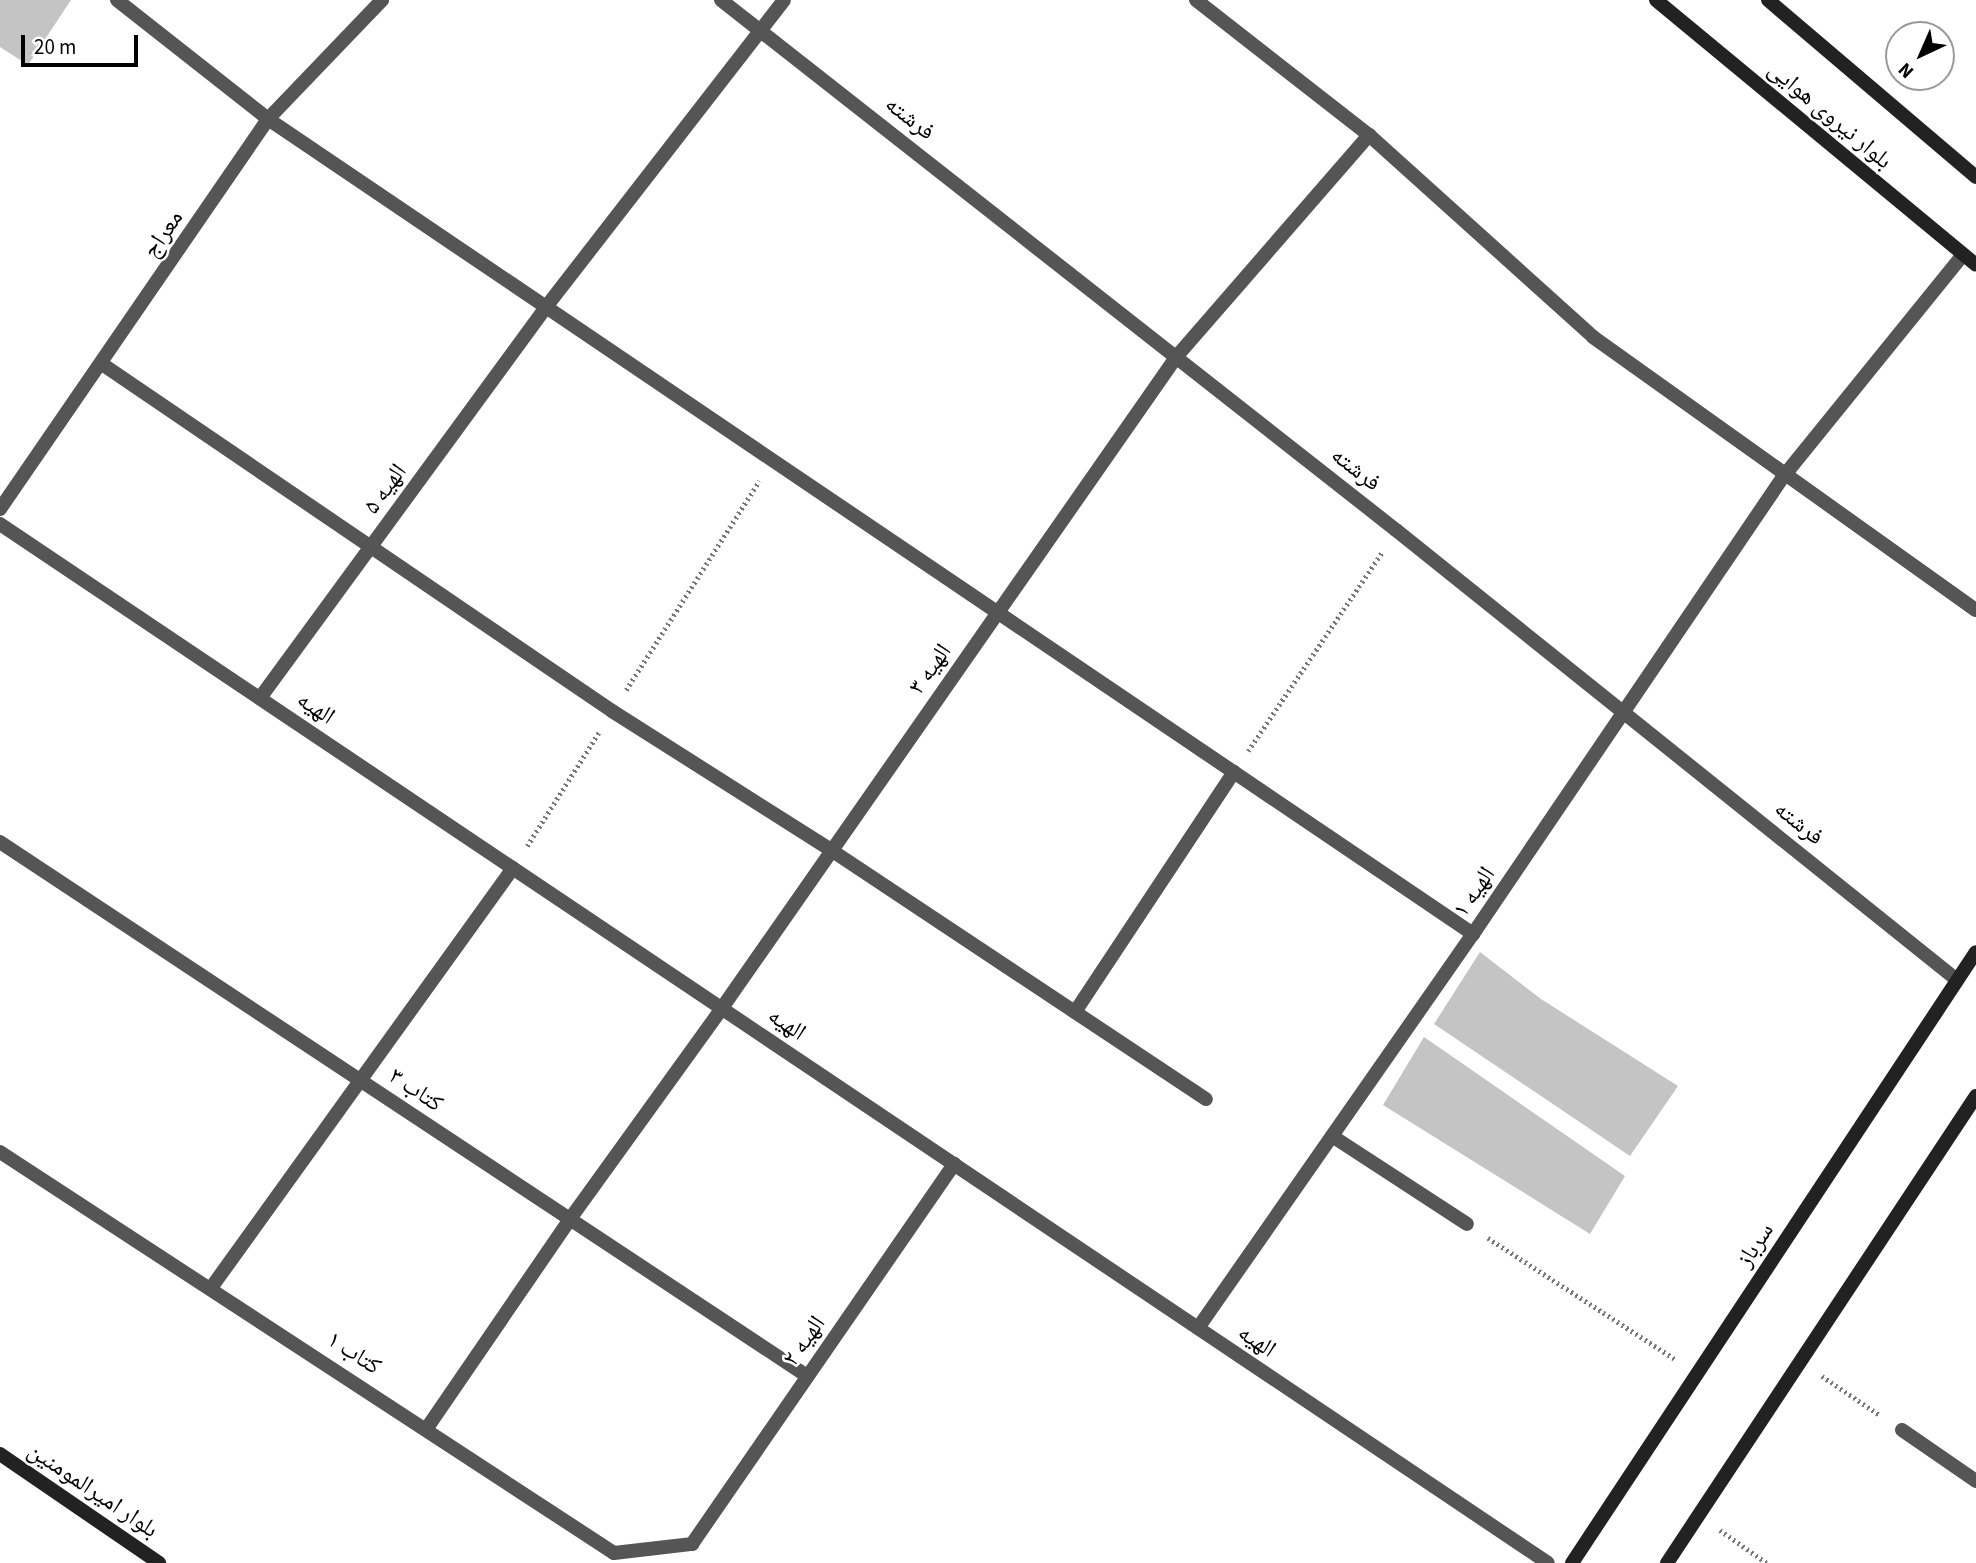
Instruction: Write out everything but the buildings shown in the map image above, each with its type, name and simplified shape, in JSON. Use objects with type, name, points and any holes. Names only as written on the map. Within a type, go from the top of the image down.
[{"type":"street","points":[[117,0],[268,119],[1473,934]]},
{"type":"street","name":"معراج","points":[[0,509],[268,119],[382,0]]},
{"type":"street","name":"فرشته","points":[[721,0],[1177,356],[1957,980]]},
{"type":"street","name":"الهیه ۵","points":[[260,698],[547,307],[784,0]]},
{"type":"street","points":[[1196,0],[1369,135],[1593,337],[1783,477],[1976,610]]},
{"type":"street","name":"بلوار نیروی هوایی","points":[[1656,0],[1976,265]]},
{"type":"street","name":"بلوار نیروی هوایی","points":[[1768,0],[1976,177]]},
{"type":"street","name":"الهیه ۳","points":[[427,1428],[569,1219],[722,1008],[1177,356],[1369,135]]},
{"type":"street","name":"الهیه ۱","points":[[1198,1328],[1473,934],[1783,477],[1963,254]]},
{"type":"street","points":[[102,364],[373,544],[612,711],[831,850],[1206,1099]]},
{"type":"street","name":"الهیه","points":[[0,524],[1548,1563]]},
{"type":"street","points":[[1075,1012],[1234,772]]},
{"type":"street","name":"کتاب ۳","points":[[0,842],[807,1376]]},
{"type":"street","points":[[211,1288],[363,1082],[513,868]]},
{"type":"street","name":"سرباز","points":[[1573,1563],[1976,952]]},
{"type":"street","points":[[1667,1563],[1976,1096]]},
{"type":"street","points":[[1332,1136],[1467,1224]]},
{"type":"street","name":"کتاب ۱","points":[[0,1152],[427,1428],[614,1553],[692,1544]]},
{"type":"street","name":"الهیه ۲","points":[[692,1544],[954,1164]]},
{"type":"street","points":[[1902,1430],[1976,1480]]},
{"type":"street","name":"بلوار امیرالمومنین","points":[[0,1454],[159,1563]]},
{"type":"path","points":[[513,868],[772,460]]},
{"type":"path","points":[[1234,772],[1396,530]]},
{"type":"path","points":[[1467,1224],[1697,1375]]},
{"type":"path","points":[[1801,1362],[1902,1430]]},
{"type":"path","points":[[1699,1516],[1767,1563]]}]
